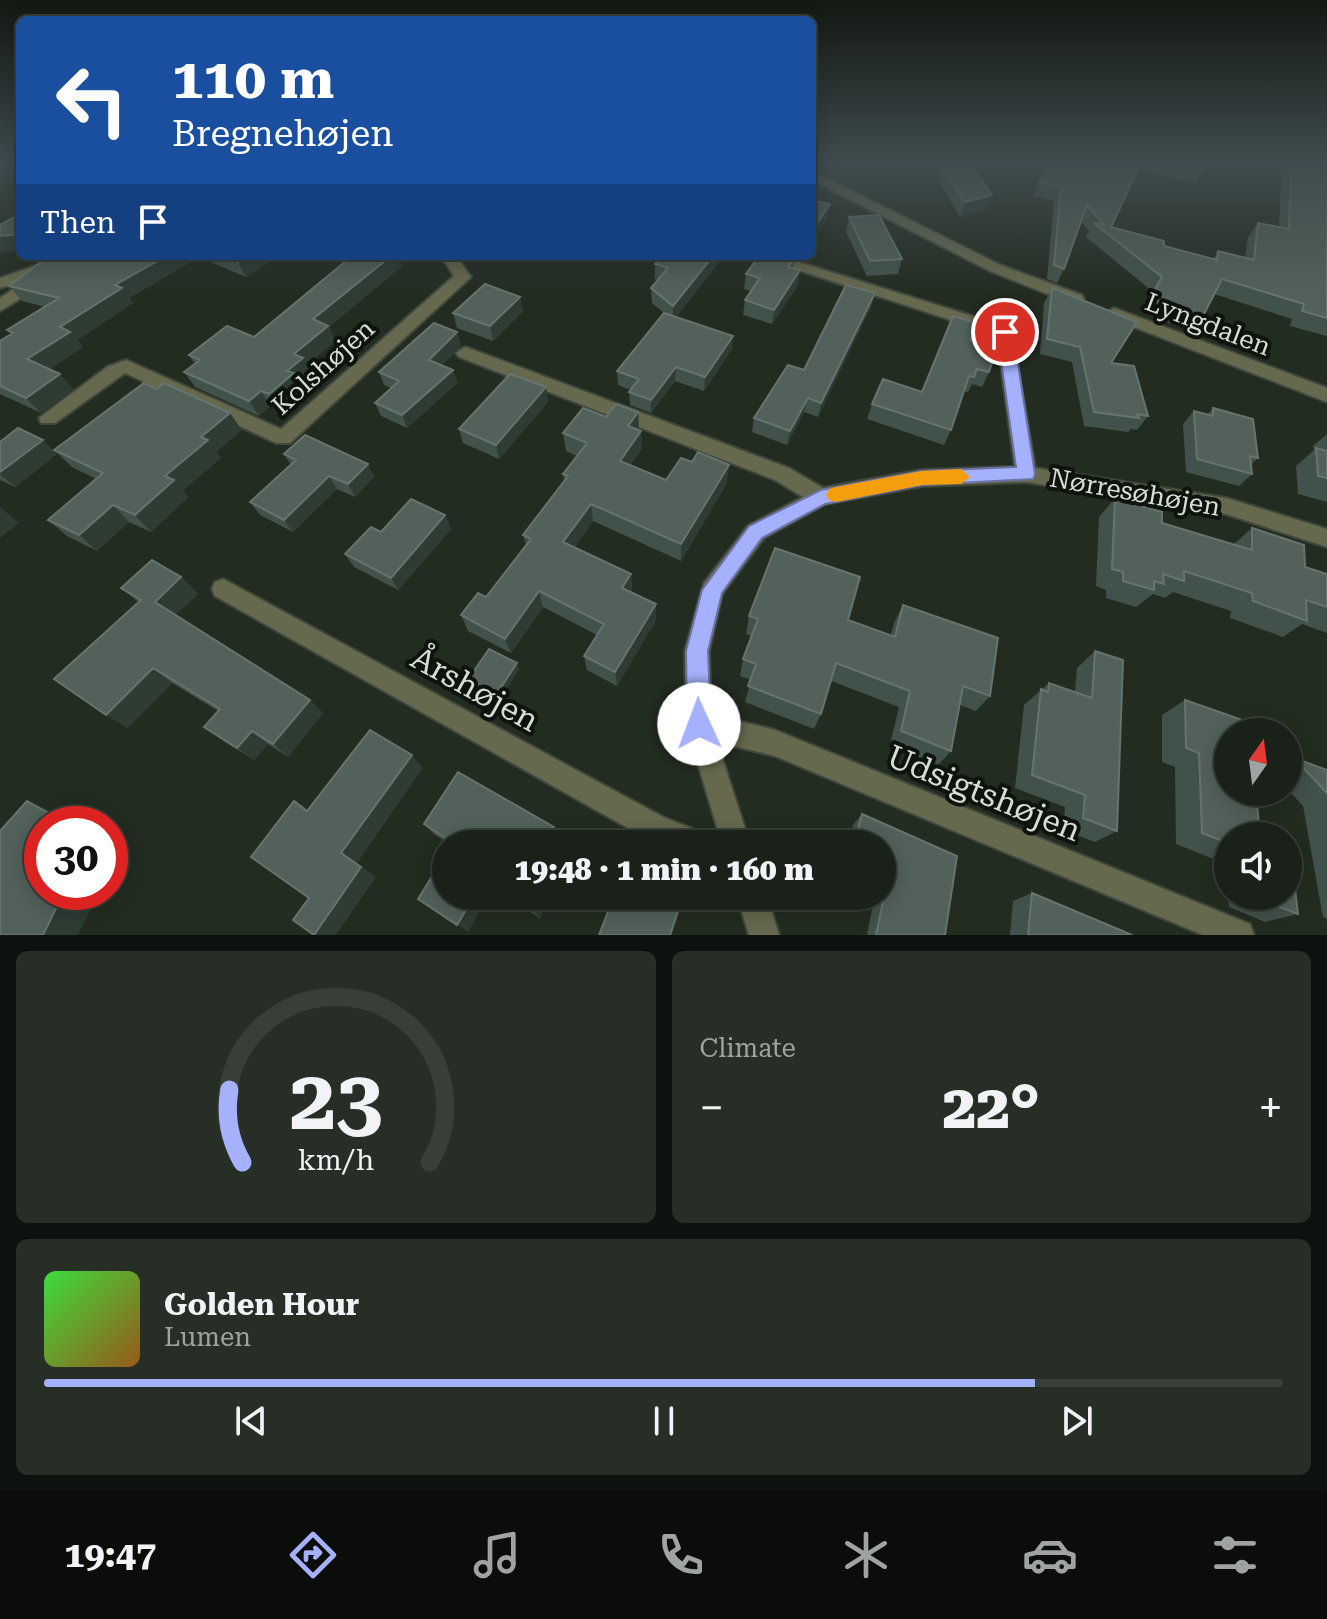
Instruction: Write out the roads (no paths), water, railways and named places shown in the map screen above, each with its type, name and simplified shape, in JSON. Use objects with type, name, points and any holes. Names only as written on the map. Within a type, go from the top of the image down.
[{"type":"street","name":"Lyngdalen","points":[[874,207],[995,268],[1327,395]]},
{"type":"street","points":[[0,283],[68,260]]},
{"type":"street","name":"Kolshøjen","points":[[48,418],[113,371],[126,366],[283,438],[463,277],[451,260]]},
{"type":"street","points":[[776,260],[1005,332],[1026,474]]},
{"type":"street","points":[[0,306],[27,287],[26,276]]},
{"type":"street","points":[[465,353],[782,474],[821,497]]},
{"type":"street","name":"Nørresøhøjen","points":[[732,830],[699,724],[697,651],[712,590],[756,532],[821,497],[922,478],[1026,474],[1226,506],[1327,538]]},
{"type":"street","name":"Årshøjen","points":[[223,589],[661,830]]},
{"type":"street","name":"Udsigtshøjen","points":[[699,724],[775,743],[1239,935]]},
{"type":"street","points":[[756,910],[764,935]]}]
